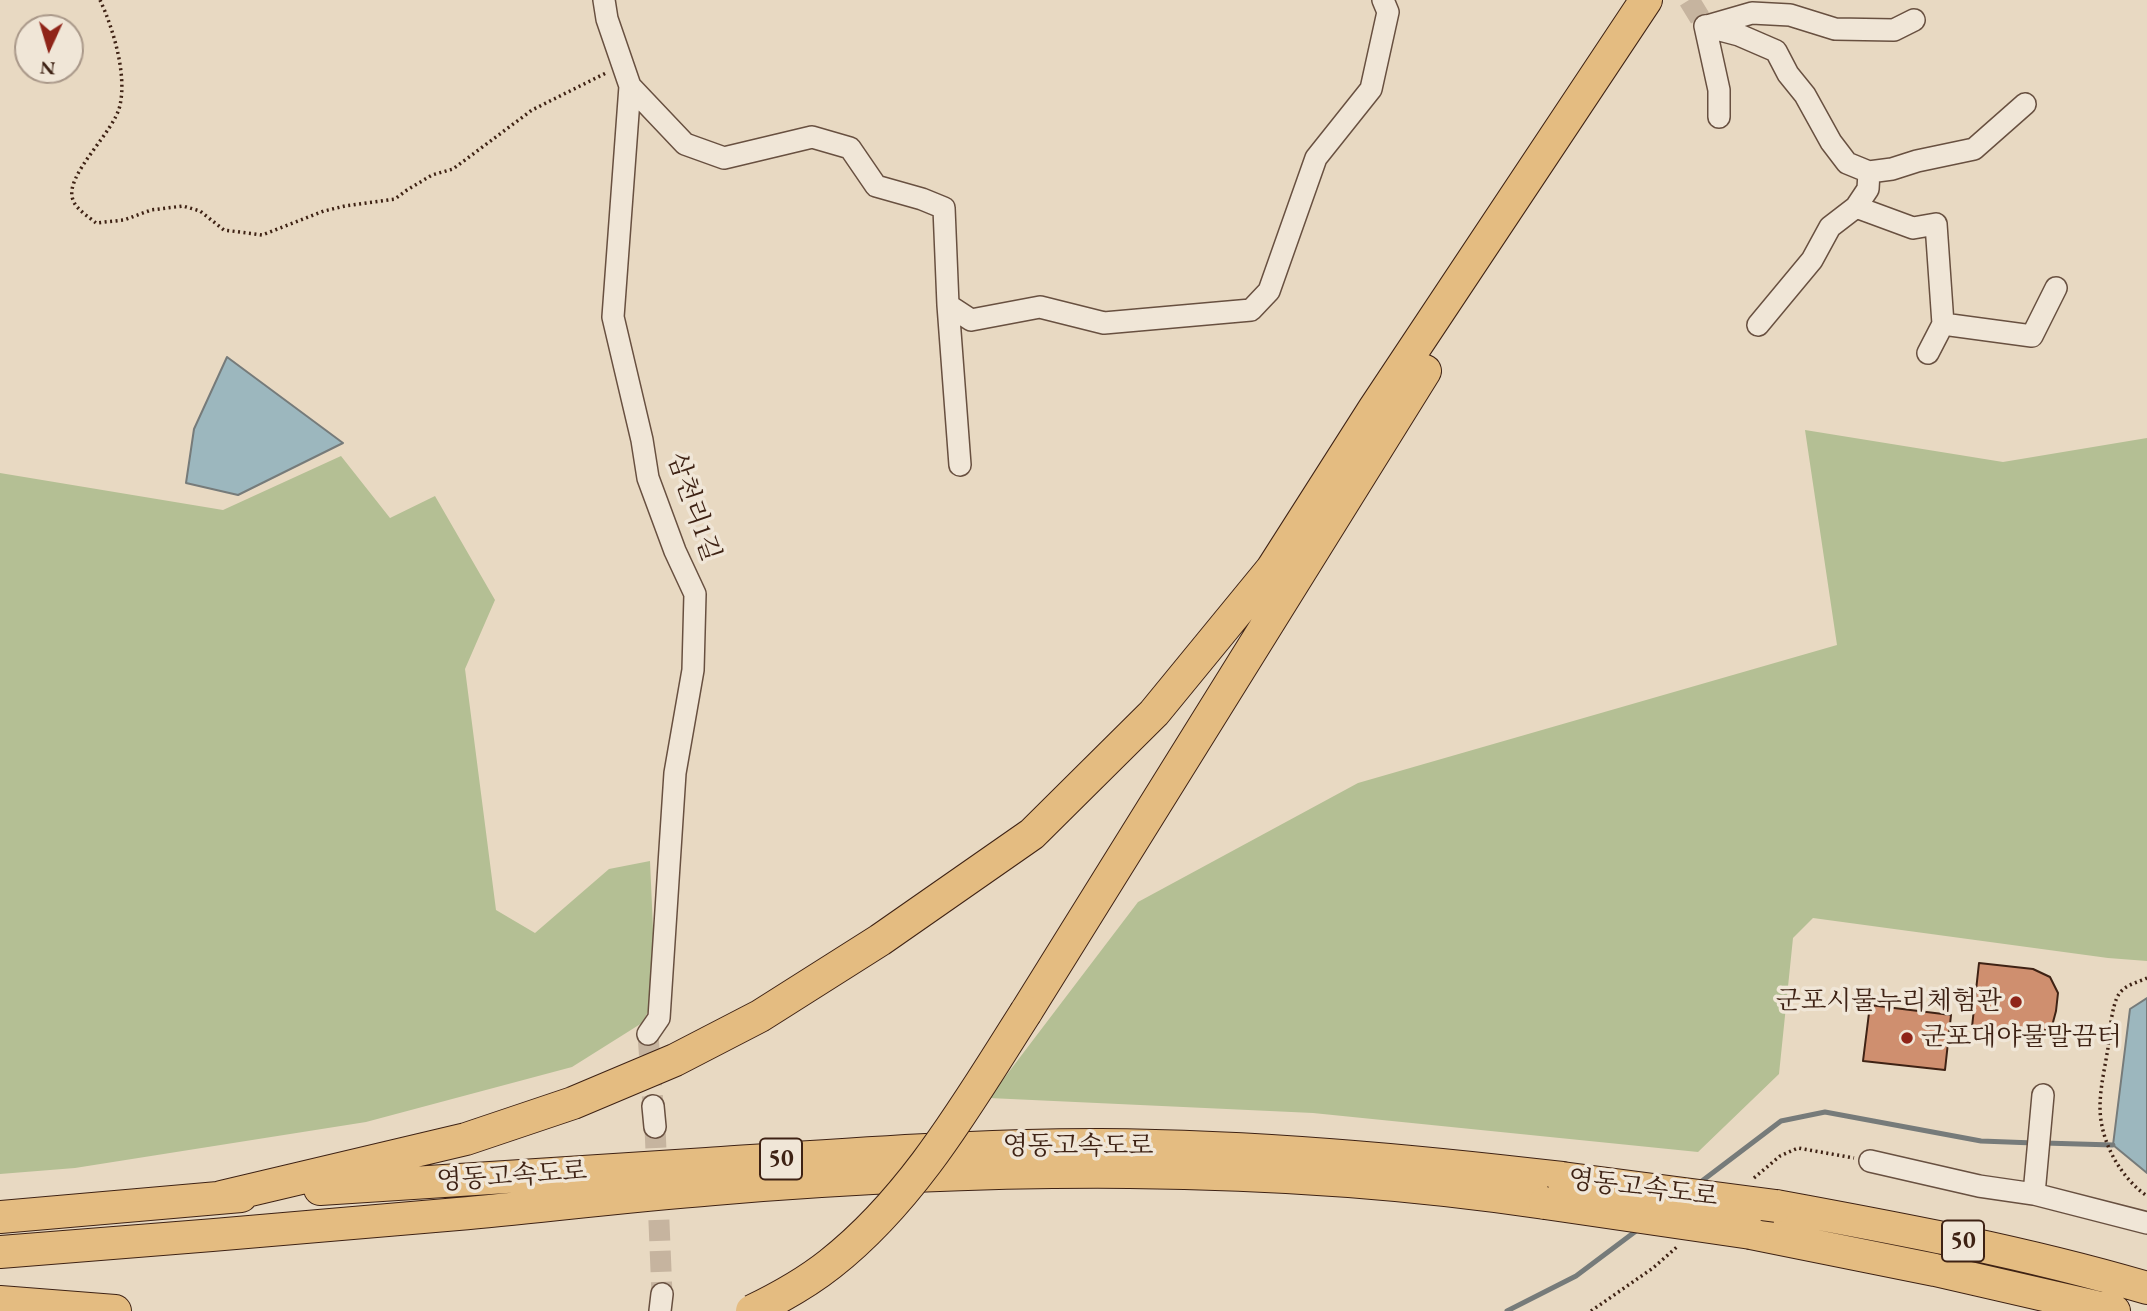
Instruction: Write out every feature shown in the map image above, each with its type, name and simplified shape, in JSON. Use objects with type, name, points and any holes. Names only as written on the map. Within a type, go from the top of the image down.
[{"type":"highway","points":[[220,1197],[466,1139],[573,1104],[675,1059],[771,1009],[880,940],[1032,834],[1154,713],[1272,569],[1374,409],[1646,0]]},
{"type":"highway","points":[[752,1311],[829,1266],[894,1204],[975,1091],[1393,420],[1665,0]]},
{"type":"highway","name":"영동고속도로","points":[[0,1217],[220,1197],[970,1148],[1099,1145],[1254,1150],[1397,1161],[1935,1270],[2113,1311]]},
{"type":"highway","name":"영동고속도로","points":[[0,1252],[445,1215],[713,1189],[872,1178],[1060,1172],[1219,1175],[1358,1182],[1482,1194],[1553,1191],[1776,1206],[1940,1236],[2082,1269],[2147,1288]]},
{"type":"highway","points":[[0,1302],[115,1311]]},
{"type":"street","points":[[605,9],[621,0]]},
{"type":"street","points":[[948,305],[971,320],[1040,307],[1104,323],[1251,310],[1269,291],[1316,159],[1371,89],[1388,12],[1384,0]]},
{"type":"street","name":"삼천리1길","points":[[605,9],[630,86],[613,317],[642,440],[648,478],[675,551],[695,594],[693,670],[675,773],[659,1018],[648,1034]]},
{"type":"street","points":[[1705,26],[1752,13],[1790,15],[1835,29],[1894,30],[1914,20]]},
{"type":"street","points":[[1705,26],[1719,90],[1719,117]]},
{"type":"street","points":[[1705,26],[1740,35],[1776,51],[1788,74],[1805,95],[1830,142],[1847,163],[1869,172],[1974,149],[2025,104]]},
{"type":"street","points":[[630,86],[685,144],[724,158],[812,137],[850,148],[876,186],[944,208],[960,465]]},
{"type":"street","points":[[1758,325],[1812,260],[1830,227],[1856,207],[1868,189],[1869,172]]},
{"type":"street","points":[[1856,207],[1913,228],[1936,224],[1943,324],[1927,353]]},
{"type":"street","points":[[1943,324],[2032,336],[2056,288]]},
{"type":"street","points":[[2034,1194],[2043,1095]]},
{"type":"street","points":[[1870,1161],[1979,1186],[2034,1194],[2147,1223]]},
{"type":"path","points":[[100,0],[111,23],[118,55],[120,105],[110,127],[81,168],[71,189],[73,201],[96,223],[124,220],[151,210],[183,206],[200,211],[224,230],[262,235],[324,211],[396,200],[432,175],[453,169],[533,110],[622,64]]},
{"type":"path","points":[[2147,978],[2127,986],[2118,995],[2100,1106],[2102,1129],[2115,1160],[2129,1180],[2147,1196]]},
{"type":"green space","points":[[1805,430],[2003,462],[2147,438],[2147,961],[1813,918],[1793,938],[1779,1074],[1698,1152],[1313,1113],[989,1098],[1138,902],[1358,783],[1837,645]]},
{"type":"green space","points":[[341,456],[390,518],[435,496],[495,600],[465,669],[496,910],[535,933],[609,869],[650,861],[656,997],[642,1023],[572,1067],[366,1122],[75,1168],[0,1174],[0,473],[223,510]]},
{"type":"water","points":[[227,357],[343,443],[238,495],[186,483],[194,429]]},
{"type":"water","points":[[2147,998],[2147,1173],[2113,1145],[2130,1009]]},
{"type":"building","name":"군포시물누리체험관","points":[[1979,963],[2033,969],[2050,977],[2058,993],[2052,1026],[2038,1034],[1972,1027]]},
{"type":"building","name":"군포대야물말끔터","points":[[1870,1005],[1951,1015],[1945,1070],[1863,1061]]},
{"type":"waterway","points":[[1698,1184],[1781,1121],[1825,1112],[1981,1141],[2034,1143]]},
{"type":"waterway","points":[[2044,1143],[2113,1145]]},
{"type":"waterway","points":[[1507,1311],[1576,1276],[1640,1228]]},
{"type":"tunnel","points":[[1689,0],[1705,26]]},
{"type":"tunnel","points":[[648,1034],[653,1106]]},
{"type":"tunnel","points":[[655,1127],[662,1294]]},
{"type":"place","name":"군포시물누리체험관","points":[[2016,1002]]},
{"type":"place","name":"군포대야물말끔터","points":[[1907,1038]]}]
